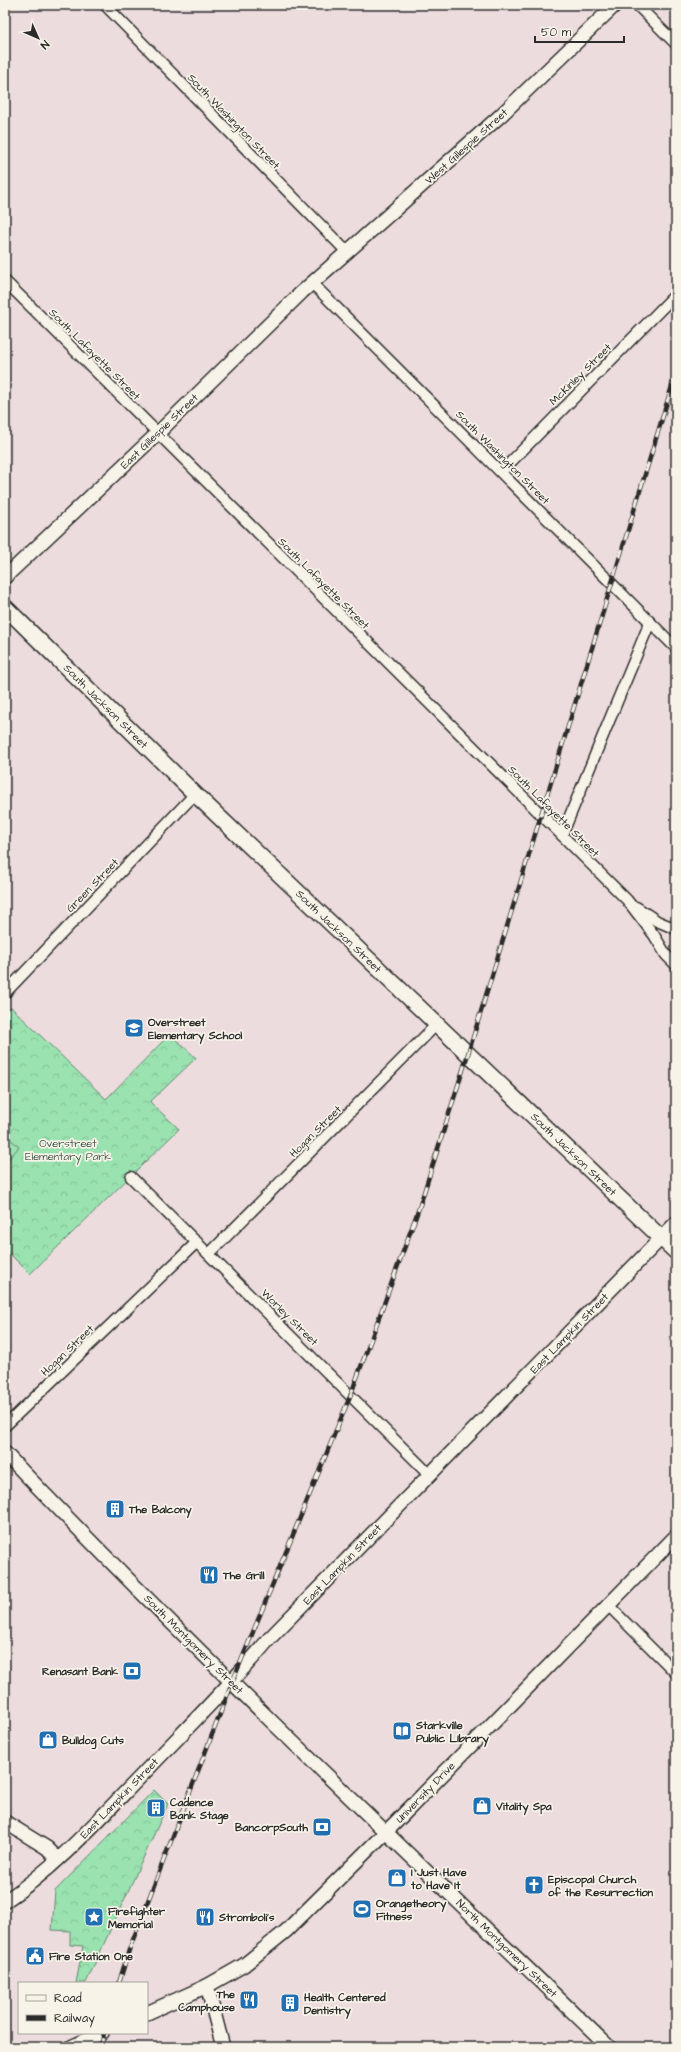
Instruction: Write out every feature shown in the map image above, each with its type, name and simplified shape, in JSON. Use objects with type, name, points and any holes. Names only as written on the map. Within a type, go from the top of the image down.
[{"type":"main road","name":"South Jackson Street","points":[[5,607],[195,794],[676,1252]]},
{"type":"street","name":"South Washington Street","points":[[105,5],[258,163],[348,253]]},
{"type":"street","name":"West Gillespie Street","points":[[312,283],[348,253],[500,116],[616,5]]},
{"type":"street","points":[[637,5],[676,44]]},
{"type":"street","name":"South Lafayette Street","points":[[5,281],[157,434],[627,900],[654,935],[666,955],[676,965]]},
{"type":"street","name":"South Washington Street","points":[[312,283],[676,648]]},
{"type":"street","name":"East Gillespie Street","points":[[5,577],[157,434],[312,283]]},
{"type":"street","name":"McKinley Street","points":[[501,472],[676,294]]},
{"type":"street","points":[[562,835],[650,622]]},
{"type":"street","name":"Green Street","points":[[5,993],[195,794]]},
{"type":"street","name":"South Lafayette Street","points":[[627,900],[663,924],[676,929]]},
{"type":"street","points":[[654,935],[657,929],[663,924]]},
{"type":"street","name":"Hogan Street","points":[[209,1254],[437,1024]]},
{"type":"street","name":"Worley Street","points":[[131,1177],[430,1475]]},
{"type":"street","name":"East Lampkin Street","points":[[5,1900],[31,1882],[58,1858],[232,1683],[269,1639],[676,1223]]},
{"type":"street","name":"Hogan Street","points":[[5,1426],[197,1242]]},
{"type":"street","name":"South Montgomery Street","points":[[5,1453],[79,1530],[232,1683],[386,1832]]},
{"type":"street","name":"University Drive","points":[[148,2013],[207,1986],[244,1965],[270,1945],[386,1832],[676,1536]]},
{"type":"street","points":[[608,1605],[676,1673]]},
{"type":"street","points":[[5,1822],[47,1848],[58,1858]]},
{"type":"street","name":"North Montgomery Street","points":[[386,1832],[610,2047]]},
{"type":"street","points":[[207,1986],[223,2047]]},
{"type":"street","points":[[71,2047],[100,2034]]},
{"type":"green space","name":"Overstreet Elementary Park","points":[[11,1007],[106,1099],[170,1034],[196,1058],[150,1102],[179,1129],[30,1274],[5,1249],[5,1013]]},
{"type":"green space","points":[[5,1134],[19,1147],[5,1163]]},
{"type":"green space","points":[[154,1790],[168,1804],[86,1982],[76,1982],[83,1946],[70,1945],[70,1931],[52,1930],[55,1891]]},
{"type":"railway","points":[[119,1982],[129,1950],[232,1683],[351,1394],[419,1208],[468,1054],[676,373]]},
{"type":"railway","points":[[101,2047],[104,2034]]},
{"type":"place","name":"Overstreet Elementary School","points":[[134,1028]]},
{"type":"place","name":"The Balcony","points":[[115,1509]]},
{"type":"place","name":"The Grill","points":[[209,1575]]},
{"type":"place","name":"Renasant Bank","points":[[132,1671]]},
{"type":"place","name":"Starkville Public LIbrary","points":[[402,1731]]},
{"type":"place","name":"Bulldog Cuts","points":[[48,1740]]},
{"type":"place","name":"Vitality Spa","points":[[482,1806]]},
{"type":"place","name":"Cadence Bank Stage","points":[[156,1808]]},
{"type":"place","name":"BancorpSouth","points":[[322,1827]]},
{"type":"place","name":"I Just Have to Have It","points":[[397,1878]]},
{"type":"place","name":"Episcopal Church of the Resurrection","points":[[534,1885]]},
{"type":"place","name":"Orangetheory Fitness","points":[[362,1909]]},
{"type":"place","name":"Firefighter Memorial","points":[[94,1917]]},
{"type":"place","name":"Stromboli's","points":[[205,1917]]},
{"type":"place","name":"Fire Station One","points":[[35,1956]]},
{"type":"place","name":"The Camphouse","points":[[249,2000]]},
{"type":"place","name":"Health Centered Dentistry","points":[[290,2003]]}]
